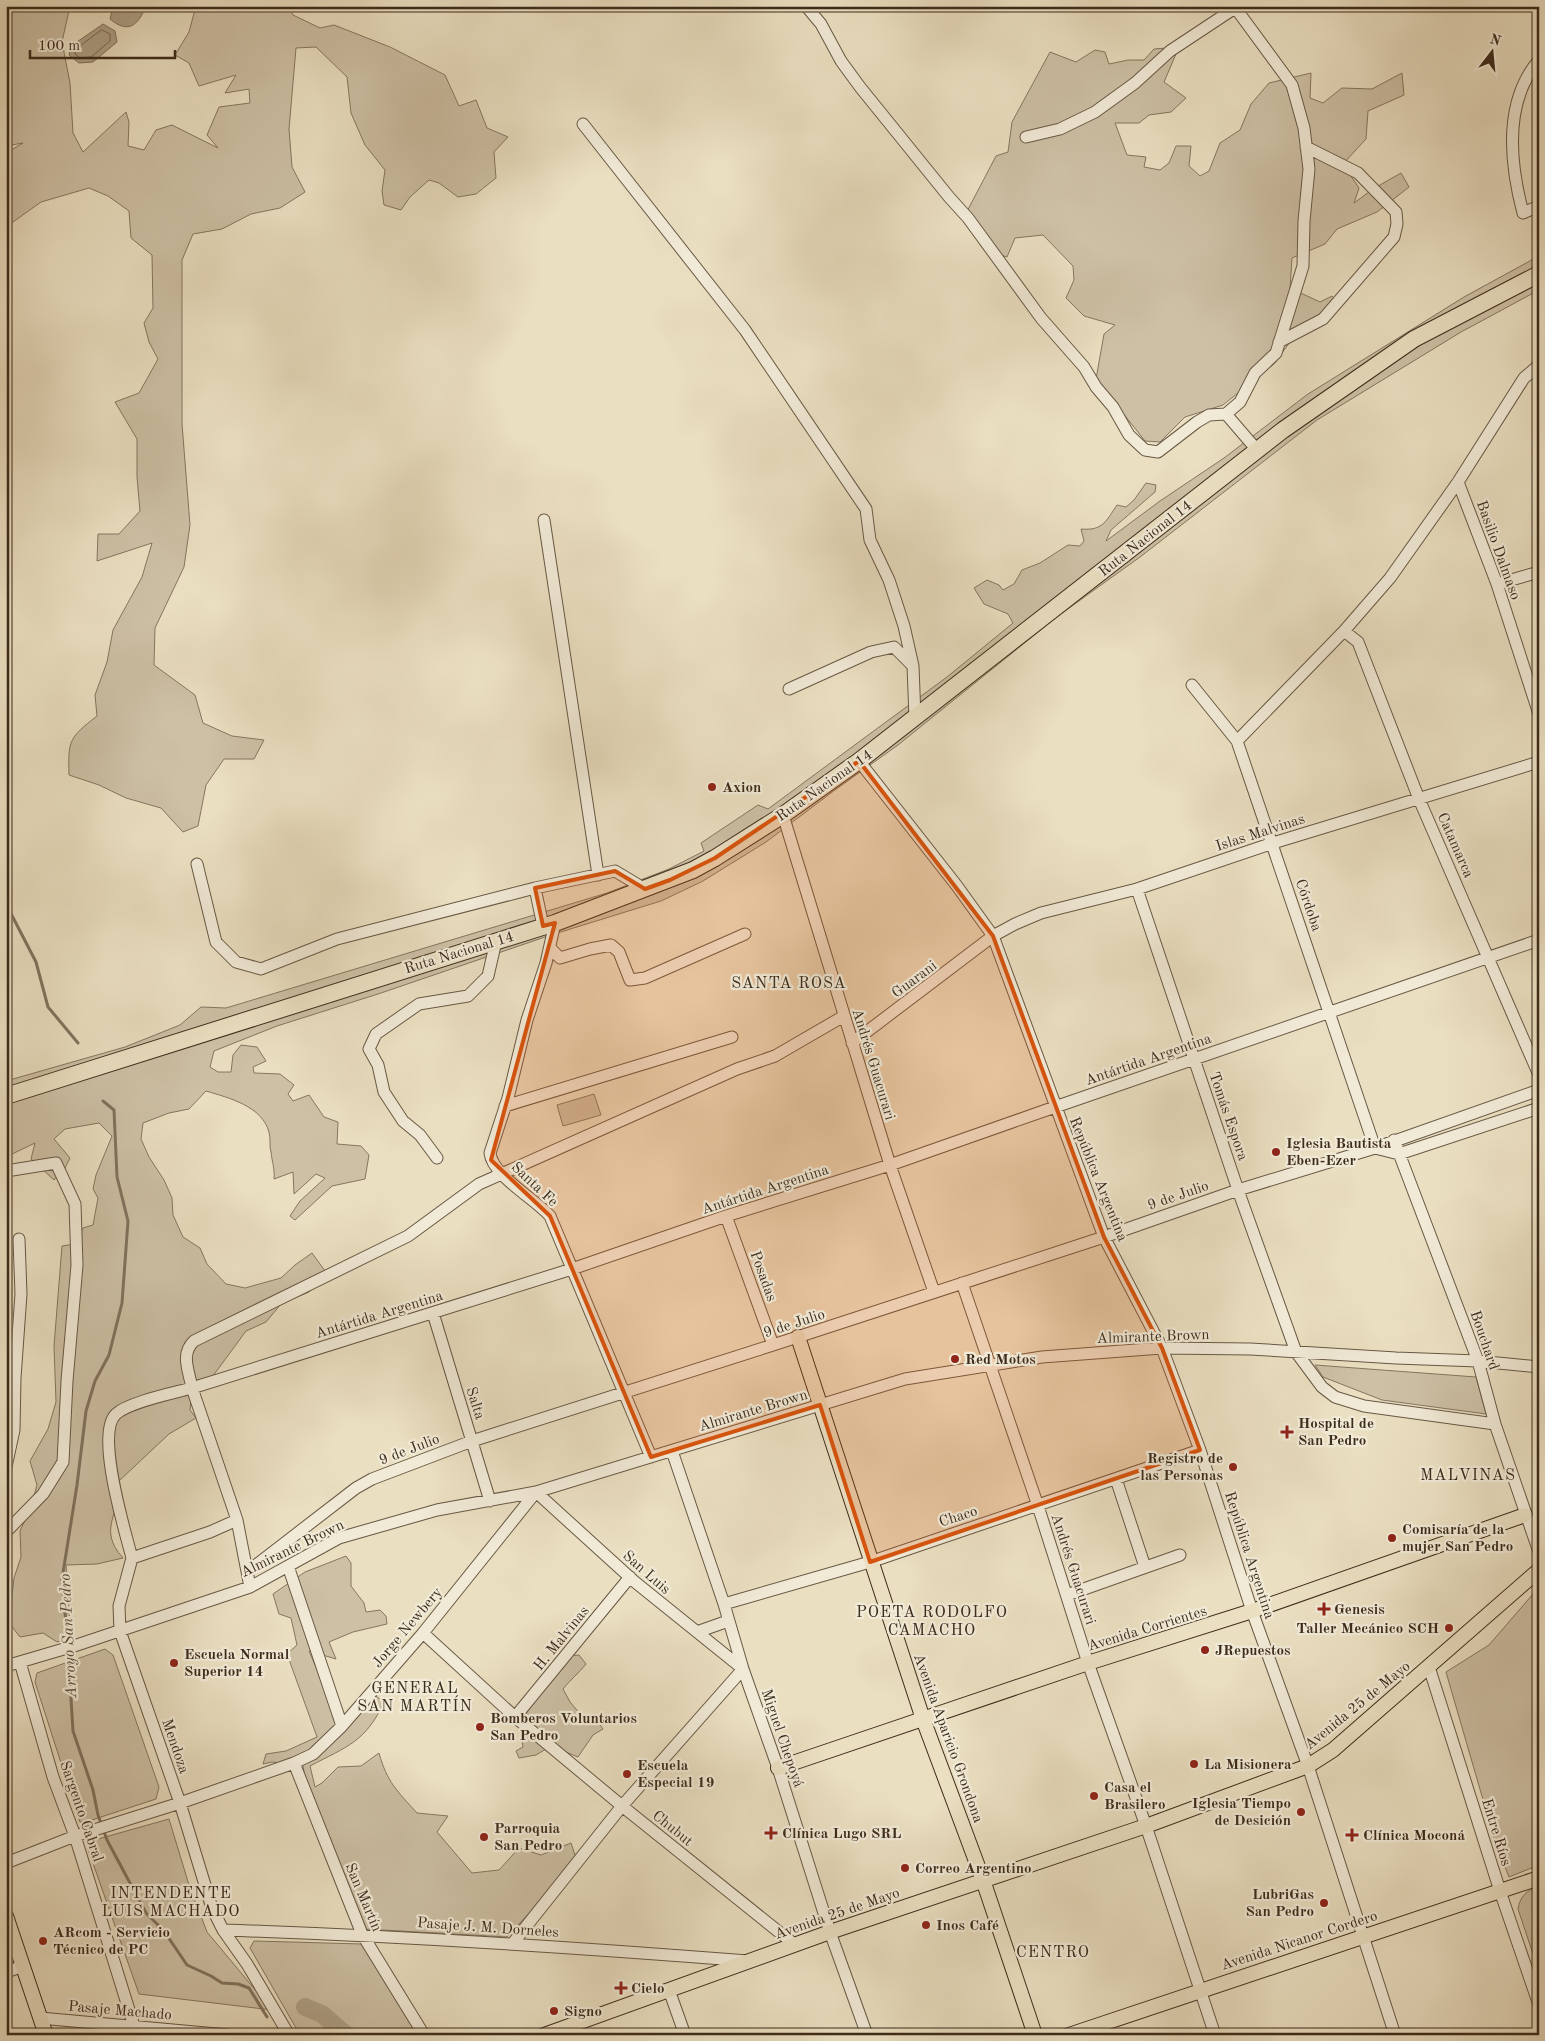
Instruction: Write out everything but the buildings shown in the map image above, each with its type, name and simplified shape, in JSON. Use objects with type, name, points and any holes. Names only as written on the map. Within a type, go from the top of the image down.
[{"type":"highway","name":"Ruta Nacional 14","points":[[6,1096],[549,925],[693,870],[783,815],[859,761],[1283,430],[1414,339],[1539,274]]},
{"type":"main road","name":"Avenida Aparicio Grondona","points":[[798,1338],[923,1719],[983,1880],[1035,2035]]},
{"type":"main road","name":"Avenida Corrientes","points":[[778,1768],[1088,1663],[1252,1612],[1525,1515]]},
{"type":"main road","name":"Avenida 25 de Mayo","points":[[544,2035],[794,1944],[1146,1826],[1308,1766],[1333,1750],[1539,1570]]},
{"type":"main road","name":"Avenida Nicanor Cordero","points":[[1069,2035],[1539,1878]]},
{"type":"main road","points":[[6,1916],[46,2035]]},
{"type":"street","points":[[806,6],[821,24],[841,61],[860,87],[968,218],[1041,318],[1084,367],[1096,387],[1113,407],[1129,435],[1145,450],[1158,452],[1203,418],[1209,415],[1226,414],[1240,402],[1255,373],[1276,353],[1303,266],[1304,221],[1309,169],[1304,128],[1292,85],[1236,7],[1170,51],[1135,83],[1095,112],[1060,129],[1026,137]]},
{"type":"street","points":[[1539,60],[1521,91],[1514,111],[1512,149],[1518,195],[1523,213],[1539,206]]},
{"type":"street","points":[[583,124],[746,330],[866,509],[870,540],[889,580],[904,626],[913,666],[914,718]]},
{"type":"street","points":[[1279,342],[1323,319],[1394,237],[1397,224],[1396,212],[1358,174],[1306,147]]},
{"type":"street","points":[[1237,741],[1344,631],[1390,578],[1458,482],[1524,378],[1539,365]]},
{"type":"street","points":[[1226,414],[1257,450]]},
{"type":"street","name":"Basilio Dalmaso","points":[[1458,482],[1496,584],[1539,714]]},
{"type":"street","points":[[544,520],[598,875]]},
{"type":"street","points":[[1496,584],[1539,572]]},
{"type":"street","points":[[1358,614],[1356,628],[1358,642]]},
{"type":"street","points":[[1344,631],[1358,642]]},
{"type":"street","name":"Catamarca","points":[[1358,642],[1419,799],[1539,1075]]},
{"type":"street","points":[[789,689],[871,652],[894,647],[913,666]]},
{"type":"street","name":"Córdoba","points":[[1192,685],[1237,741],[1374,1148]]},
{"type":"street","name":"República Argentina","points":[[859,761],[957,886],[992,936],[1104,1237],[1162,1348],[1200,1450],[1252,1612],[1308,1766],[1394,2035]]},
{"type":"street","name":"Islas Malvinas","points":[[992,936],[1041,913],[1137,889],[1272,843],[1539,762]]},
{"type":"street","name":"Andrés Guacurari","points":[[783,815],[890,1165],[934,1292]]},
{"type":"street","points":[[197,864],[216,942],[236,962],[261,969],[337,939],[535,888],[615,871],[645,889]]},
{"type":"street","points":[[535,888],[549,925]]},
{"type":"street","name":"Tomás Espora","points":[[1137,889],[1238,1190],[1296,1352],[1322,1387],[1335,1397],[1364,1406],[1495,1424]]},
{"type":"street","name":"Santa Fe","points":[[549,925],[550,948],[527,1020],[505,1106],[490,1153],[491,1160],[503,1174],[550,1216],[652,1458]]},
{"type":"street","points":[[550,948],[560,958],[611,945],[619,952],[630,980],[645,978],[745,934]]},
{"type":"street","name":"Guarani","points":[[852,1044],[992,936]]},
{"type":"street","name":"Antártida Argentina","points":[[132,1558],[108,1457],[110,1425],[115,1415],[124,1408],[572,1269],[726,1216],[890,1165],[1054,1106],[1539,940]]},
{"type":"street","points":[[437,1158],[420,1135],[403,1121],[384,1092],[378,1066],[369,1049],[376,1034],[419,1004],[468,996],[488,976],[496,941]]},
{"type":"street","points":[[250,1587],[237,1520],[192,1388],[186,1356],[187,1348],[194,1341],[408,1236],[479,1184],[737,1069],[775,1056],[844,1016]]},
{"type":"street","points":[[505,1106],[732,1038]]},
{"type":"street","name":"9 de Julio","points":[[247,1572],[356,1488],[372,1479],[472,1441],[798,1338],[1104,1237],[1238,1190],[1374,1148],[1539,1090]]},
{"type":"street","points":[[1374,1148],[1399,1154],[1539,1108]]},
{"type":"street","name":"Bouchard","points":[[1394,1140],[1478,1361],[1495,1424],[1539,1552]]},
{"type":"street","points":[[6,1171],[56,1163],[75,1204],[77,1265],[66,1382],[63,1462],[43,1494],[6,1532]]},
{"type":"street","name":"Posadas","points":[[726,1216],[773,1345]]},
{"type":"street","points":[[6,1467],[14,1430],[15,1378],[21,1294],[19,1239]]},
{"type":"street","name":"Andrés Guacurari","points":[[962,1283],[1038,1506],[1088,1663],[1146,1826],[1214,2035]]},
{"type":"street","name":"Salta","points":[[433,1313],[490,1501]]},
{"type":"street","name":"Almirante Brown","points":[[6,1666],[74,1646],[250,1587],[339,1538],[437,1510],[536,1492],[905,1379],[1042,1357],[1162,1348],[1296,1352],[1478,1361],[1539,1367]]},
{"type":"street","name":"Miguel Chepoyá","points":[[672,1450],[724,1604],[743,1670],[778,1768],[830,1932],[867,2035]]},
{"type":"street","name":"Chaco","points":[[724,1604],[870,1562],[1200,1450]]},
{"type":"street","points":[[1116,1479],[1145,1567]]},
{"type":"street","name":"San Luis","points":[[536,1492],[630,1578],[743,1670]]},
{"type":"street","name":"Jorge Newbery","points":[[75,1836],[180,1803],[294,1763],[313,1754],[342,1726],[423,1632],[536,1492]]},
{"type":"street","points":[[132,1558],[210,1532],[237,1520]]},
{"type":"street","points":[[1067,1595],[1180,1555]]},
{"type":"street","name":"Mendoza","points":[[132,1558],[119,1606],[120,1631],[180,1803],[212,1908],[223,1930],[253,1972],[289,2035]]},
{"type":"street","points":[[288,1566],[342,1726]]},
{"type":"street","name":"H. Malvinas","points":[[516,1717],[630,1578]]},
{"type":"street","points":[[697,1632],[728,1621]]},
{"type":"street","name":"Chubut","points":[[423,1632],[516,1717],[622,1806],[794,1944]]},
{"type":"street","name":"Sargento Cabral","points":[[20,1662],[53,1777],[75,1836],[134,2026]]},
{"type":"street","name":"Entre Ríos","points":[[1429,1667],[1539,2005]]},
{"type":"street","points":[[513,1943],[622,1806],[743,1670]]},
{"type":"street","name":"San Martín","points":[[294,1763],[362,1934],[424,2035]]},
{"type":"street","points":[[6,1862],[75,1836]]},
{"type":"street","name":"Pasaje J. M. Dorneles","points":[[223,1930],[362,1934],[513,1943],[750,1961]]},
{"type":"street","points":[[6,1972],[23,1966]]},
{"type":"street","points":[[669,1990],[685,2035]]},
{"type":"street","name":"Pasaje Machado","points":[[40,2018],[228,2035]]},
{"type":"highlighted area","points":[[859,761],[993,936],[1104,1237],[1162,1348],[1200,1450],[870,1562],[820,1405],[651,1457],[550,1216],[491,1160],[555,923],[543,926],[535,888],[615,871],[645,889],[670,880],[715,858]]},
{"type":"shaded area","points":[[6,6],[70,6],[62,42],[70,83],[73,133],[83,152],[126,112],[129,122],[128,146],[144,150],[156,130],[172,125],[218,148],[207,135],[219,107],[250,103],[249,89],[225,93],[236,75],[199,86],[189,63],[175,55],[189,32],[196,6],[288,6],[293,15],[320,28],[334,25],[390,47],[445,75],[459,106],[476,100],[487,128],[508,137],[494,152],[496,178],[476,194],[458,197],[439,183],[429,180],[410,197],[401,210],[384,205],[382,191],[385,170],[365,145],[351,113],[347,77],[316,47],[296,48],[289,129],[292,167],[305,192],[280,208],[251,214],[222,229],[193,234],[182,260],[182,424],[190,525],[184,567],[155,628],[154,665],[195,695],[203,723],[232,736],[264,740],[254,759],[224,759],[206,785],[198,826],[183,832],[161,808],[126,798],[99,785],[69,775],[69,754],[72,741],[97,716],[95,695],[107,662],[113,630],[142,577],[152,543],[97,561],[98,534],[119,534],[140,511],[137,477],[137,439],[115,402],[139,393],[158,359],[149,342],[144,323],[153,308],[152,255],[131,238],[129,211],[108,196],[89,188],[41,202],[6,227],[6,153],[23,143],[6,146]]},
{"type":"shaded area","points":[[1179,47],[1164,82],[1186,98],[1171,112],[1149,115],[1139,123],[1115,123],[1127,155],[1146,157],[1144,167],[1160,170],[1169,163],[1176,146],[1191,146],[1189,166],[1200,176],[1209,171],[1220,143],[1240,130],[1251,104],[1269,83],[1311,73],[1310,98],[1323,103],[1342,88],[1372,89],[1402,73],[1404,95],[1368,111],[1366,139],[1343,164],[1359,188],[1354,203],[1373,189],[1401,173],[1409,187],[1377,212],[1337,229],[1325,244],[1292,258],[1290,288],[1320,302],[1332,296],[1339,303],[1300,328],[1274,364],[1223,405],[1185,417],[1160,442],[1145,441],[1096,379],[1104,334],[1115,325],[1084,316],[1066,298],[1074,280],[1073,266],[1043,235],[1015,238],[1007,257],[984,250],[963,219],[996,156],[1008,152],[1012,122],[1050,52],[1076,62],[1095,50],[1105,52],[1109,64],[1128,60],[1144,60],[1154,49]]},
{"type":"shaded area","points":[[1539,256],[1539,290],[1461,332],[1317,420],[1140,557],[1058,616],[898,745],[766,842],[703,881],[661,901],[551,935],[277,1026],[214,1051],[210,1067],[218,1072],[231,1072],[233,1055],[241,1045],[257,1047],[266,1061],[253,1067],[254,1073],[280,1074],[294,1085],[288,1094],[293,1101],[309,1095],[324,1117],[338,1122],[337,1144],[361,1146],[369,1155],[365,1179],[332,1186],[295,1220],[290,1216],[300,1201],[325,1178],[316,1174],[294,1194],[293,1172],[274,1179],[269,1132],[265,1123],[252,1109],[234,1100],[206,1091],[189,1109],[169,1113],[143,1123],[141,1139],[172,1198],[173,1215],[183,1237],[200,1248],[207,1264],[226,1284],[245,1288],[281,1278],[312,1253],[328,1275],[309,1292],[281,1304],[266,1322],[246,1331],[210,1380],[192,1388],[190,1410],[196,1418],[169,1434],[119,1481],[119,1493],[112,1521],[111,1538],[123,1558],[97,1564],[66,1565],[71,1637],[57,1642],[43,1633],[20,1637],[9,1623],[14,1578],[21,1557],[20,1531],[31,1507],[37,1485],[30,1461],[48,1429],[56,1402],[54,1346],[62,1246],[75,1244],[83,1228],[93,1225],[98,1198],[93,1189],[96,1175],[112,1136],[99,1123],[65,1129],[54,1139],[70,1158],[65,1168],[54,1180],[31,1159],[35,1143],[6,1157],[6,1081],[125,1047],[180,1025],[201,1007],[226,1008],[607,893],[669,869],[704,851],[701,843],[758,805],[768,809],[947,677],[1013,623],[1008,614],[984,604],[974,588],[987,580],[999,585],[1003,590],[1014,584],[1022,570],[1040,563],[1068,545],[1080,546],[1084,541],[1081,529],[1099,527],[1110,516],[1117,505],[1126,507],[1134,500],[1146,483],[1156,485],[1155,492],[1111,530],[1106,541],[1160,501],[1224,458],[1308,394],[1464,297]]},
{"type":"shaded area","points":[[594,1094],[601,1115],[563,1126],[557,1105]]},
{"type":"shaded area","points":[[1315,1365],[1476,1377],[1486,1414],[1382,1400],[1323,1377]]},
{"type":"shaded area","points":[[346,1556],[351,1563],[351,1586],[364,1603],[366,1612],[380,1610],[386,1616],[387,1624],[353,1632],[329,1642],[336,1659],[309,1651],[326,1691],[337,1725],[376,1696],[384,1702],[370,1726],[354,1742],[310,1766],[315,1787],[322,1783],[338,1767],[361,1766],[379,1753],[389,1779],[417,1813],[448,1816],[437,1832],[472,1873],[499,1870],[519,1848],[541,1855],[571,1843],[577,1861],[507,1937],[364,1929],[307,1789],[303,1766],[272,1762],[263,1764],[266,1754],[286,1751],[317,1737],[287,1654],[297,1645],[291,1618],[279,1614],[273,1594],[305,1572]]},
{"type":"shaded area","points":[[1539,1587],[1539,1865],[1509,1877],[1495,1841],[1446,1672],[1489,1645]]},
{"type":"shaded area","points":[[105,1649],[113,1655],[159,1787],[156,1799],[86,1822],[80,1822],[35,1682],[37,1673]]},
{"type":"shaded area","points":[[579,1655],[586,1664],[563,1689],[570,1702],[582,1716],[594,1716],[603,1729],[593,1735],[578,1757],[551,1746],[536,1755],[519,1758],[516,1751],[523,1747],[519,1724],[530,1708],[538,1690],[568,1656]]},
{"type":"shaded area","points":[[169,1819],[189,1885],[207,1932],[272,2010],[139,1994],[88,1849],[91,1841]]},
{"type":"shaded area","points":[[1539,1887],[1539,1972],[1518,1909],[1524,1895]]},
{"type":"shaded area","points":[[254,1941],[362,1944],[421,2035],[300,2035],[250,1948]]},
{"type":"water","points":[[113,6],[146,6],[140,19],[132,26],[127,27],[116,24],[110,19]]},
{"type":"water","points":[[103,24],[115,31],[117,42],[93,62],[79,63],[69,55],[71,46]]},
{"type":"waterway","name":"Arroyo San Pedro","points":[[6,904],[36,962],[48,1007],[78,1043]]},
{"type":"waterway","name":"Arroyo San Pedro","points":[[68,1645],[62,1579],[77,1485],[86,1411],[95,1381],[109,1355],[122,1303],[128,1221],[117,1177],[114,1110],[103,1101]]},
{"type":"waterway","name":"Arroyo San Pedro","points":[[68,1651],[73,1731],[93,1790],[98,1815],[107,1840],[146,1913],[164,1931],[187,1965],[222,1983],[238,1984],[249,1988],[267,2017]]},
{"type":"waterway","name":"Arroyo San Pedro","points":[[305,2007],[322,2014],[346,2035]]},
{"type":"place","name":"Axion","points":[[712,787]]},
{"type":"place","name":"Iglesia Bautista Eben-Ezer","points":[[1276,1152]]},
{"type":"place","name":"Red Motos","points":[[955,1359]]},
{"type":"place","name":"Hospital de San Pedro","points":[[1287,1432]]},
{"type":"place","name":"Registro de las Personas","points":[[1233,1467]]},
{"type":"place","name":"Comisaría de la mujer San Pedro","points":[[1392,1538]]},
{"type":"place","name":"Genesis","points":[[1324,1609]]},
{"type":"place","name":"Taller Mecánico SCH","points":[[1449,1628]]},
{"type":"place","name":"JRepuestos","points":[[1205,1650]]},
{"type":"place","name":"Escuela Normal Superior 14","points":[[174,1663]]},
{"type":"place","name":"Bomberos Voluntarios San Pedro","points":[[480,1727]]},
{"type":"place","name":"La Misionera","points":[[1194,1764]]},
{"type":"place","name":"Escuela Especial 19","points":[[627,1774]]},
{"type":"place","name":"Casa el Brasilero","points":[[1094,1796]]},
{"type":"place","name":"Iglesia Tiempo de Desición","points":[[1301,1812]]},
{"type":"place","name":"Clínica Lugo SRL","points":[[771,1833]]},
{"type":"place","name":"Clínica Moconá","points":[[1352,1835]]},
{"type":"place","name":"Parroquia San Pedro","points":[[484,1837]]},
{"type":"place","name":"Correo Argentino","points":[[905,1868]]},
{"type":"place","name":"LubriGas San Pedro","points":[[1324,1903]]},
{"type":"place","name":"Inos Café","points":[[926,1925]]},
{"type":"place","name":"ARcom - Servicio Técnico de PC","points":[[43,1941]]},
{"type":"place","name":"Cielo","points":[[621,1988]]},
{"type":"place","name":"Signo","points":[[554,2011]]},
{"type":"district","name":"SANTA ROSA","points":[[789,982]]},
{"type":"district","name":"MALVINAS","points":[[1468,1474]]},
{"type":"district","name":"POETA RODOLFO CAMACHO","points":[[932,1620]]},
{"type":"district","name":"GENERAL SAN MARTÍN","points":[[415,1696]]},
{"type":"district","name":"INTENDENTE LUIS MACHADO","points":[[171,1901]]},
{"type":"district","name":"CENTRO","points":[[1053,1951]]}]
